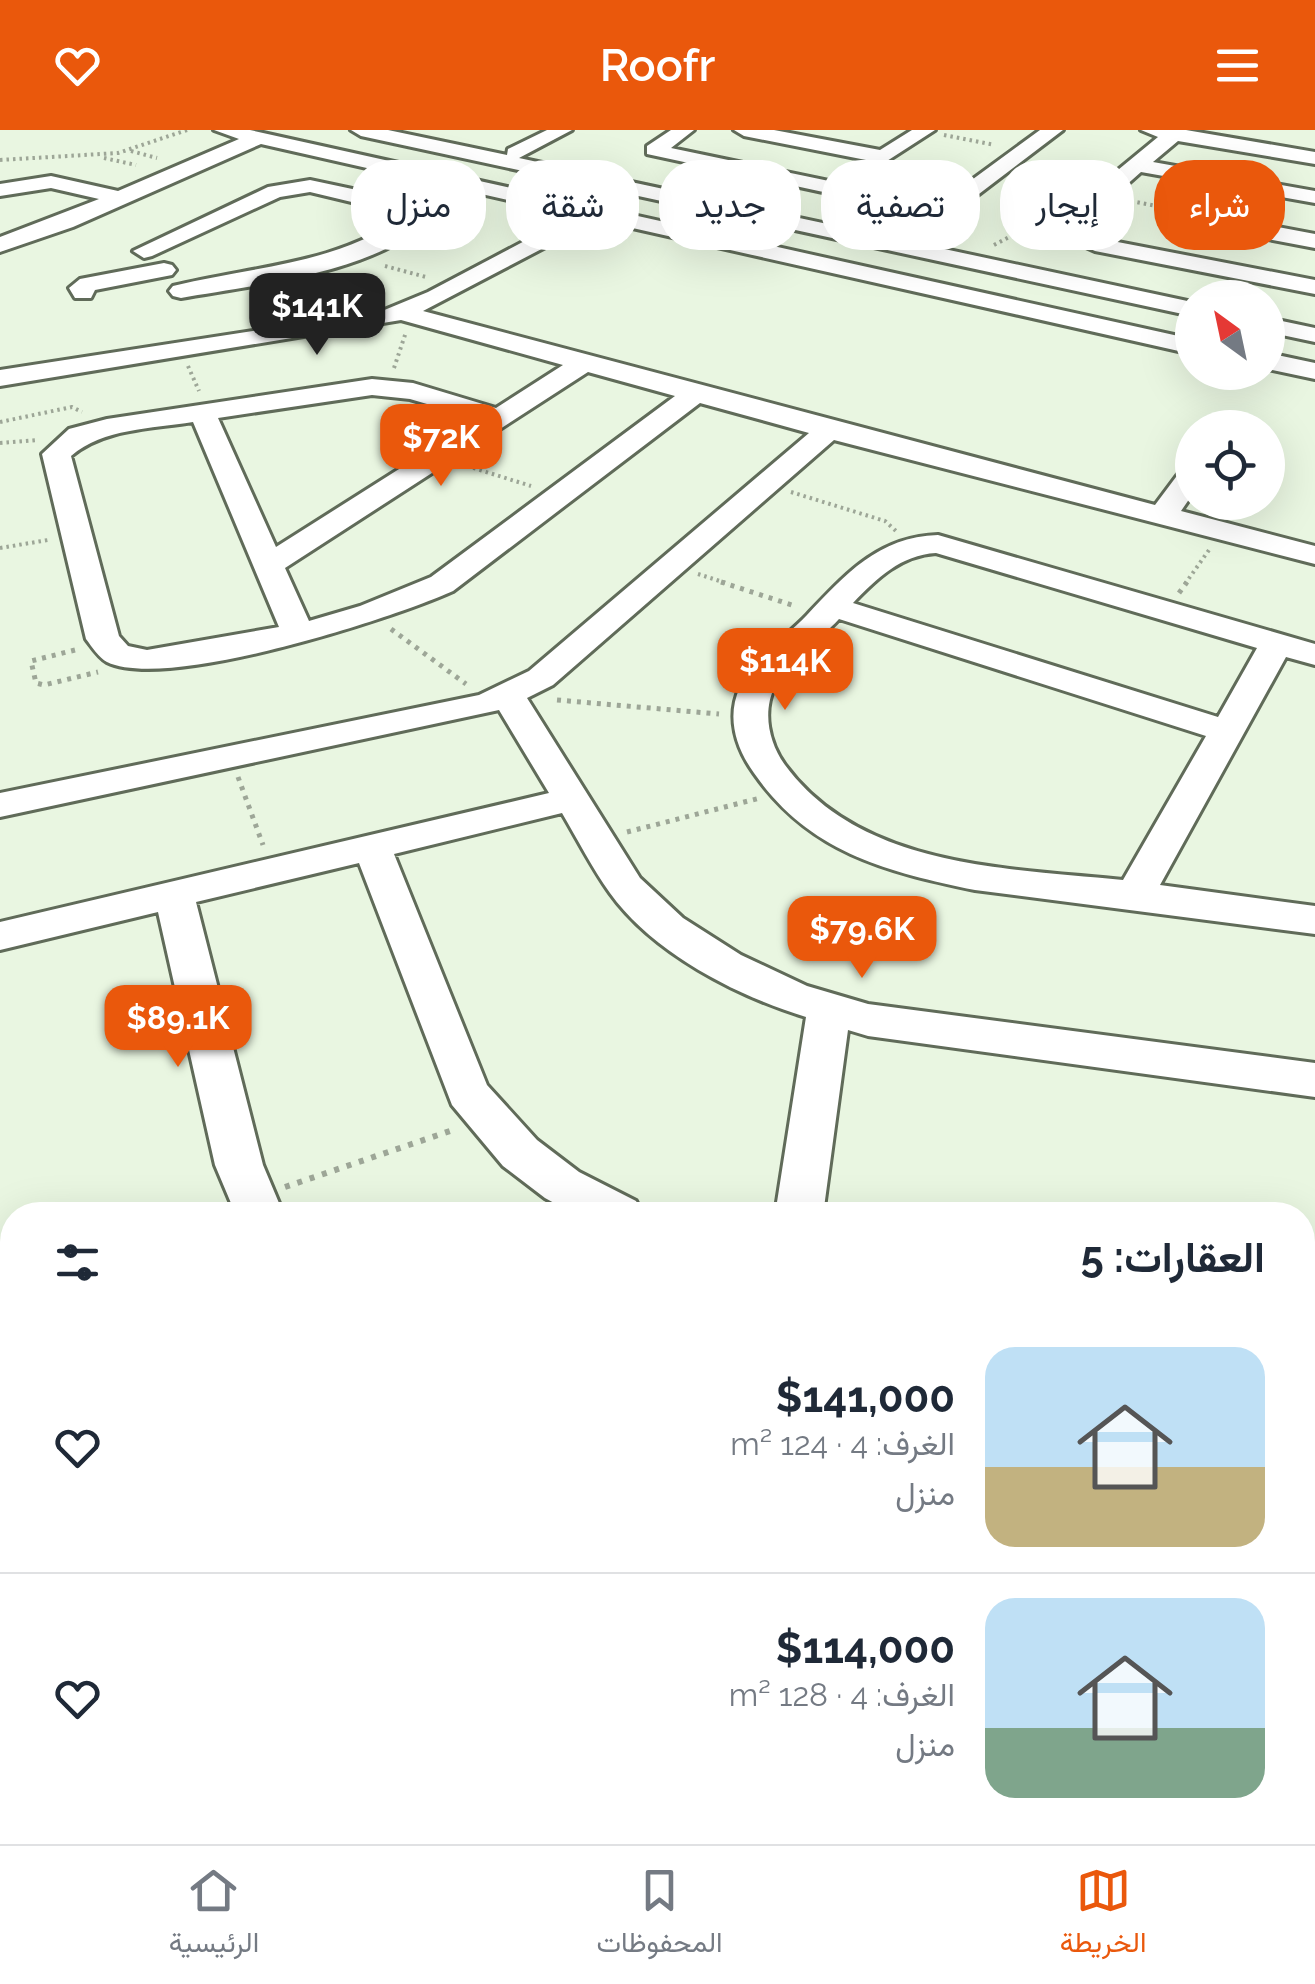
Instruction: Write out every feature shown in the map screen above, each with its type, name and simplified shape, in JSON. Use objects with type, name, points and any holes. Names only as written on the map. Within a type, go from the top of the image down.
[{"type":"street","points":[[224,130],[262,134],[382,160]]},
{"type":"street","points":[[361,130],[659,189]]},
{"type":"street","points":[[404,130],[441,143],[520,142],[562,130]]},
{"type":"street","points":[[684,130],[654,150],[821,186]]},
{"type":"street","points":[[744,130],[883,158]]},
{"type":"street","points":[[1012,160],[1053,130]]},
{"type":"street","points":[[880,160],[924,131]]},
{"type":"street","points":[[1134,168],[1163,132],[1315,158]]},
{"type":"street","points":[[0,244],[65,222],[262,134]]},
{"type":"street","points":[[520,142],[659,180]]},
{"type":"street","points":[[33,163],[66,163],[51,182]]},
{"type":"street","points":[[1137,165],[1154,168]]},
{"type":"street","points":[[0,190],[51,182],[120,198]]},
{"type":"street","points":[[486,183],[881,270],[1175,342]]},
{"type":"street","points":[[144,251],[275,191],[298,186],[410,208],[421,215],[364,246],[316,264],[182,290]]},
{"type":"street","points":[[1285,192],[1315,197]]},
{"type":"street","points":[[801,219],[1175,293]]},
{"type":"street","points":[[639,221],[1175,328]]},
{"type":"street","points":[[65,222],[144,251],[182,290],[206,334]]},
{"type":"street","points":[[1285,235],[1315,241]]},
{"type":"street","points":[[0,378],[206,334],[326,315],[396,296],[506,239]]},
{"type":"street","points":[[0,366],[182,351],[406,315],[513,250]]},
{"type":"street","points":[[961,250],[1175,305]]},
{"type":"street","points":[[1133,250],[1315,287]]},
{"type":"street","points":[[1173,259],[1181,250]]},
{"type":"street","points":[[82,293],[81,288],[88,284],[164,270]]},
{"type":"street","points":[[1154,324],[1175,314]]},
{"type":"street","points":[[406,315],[1161,518],[1315,555]]},
{"type":"street","points":[[1285,315],[1315,321]]},
{"type":"street","points":[[1285,329],[1315,335]]},
{"type":"street","points":[[1285,352],[1315,358]]},
{"type":"street","points":[[268,565],[583,364]]},
{"type":"street","points":[[1285,364],[1315,370]]},
{"type":"street","points":[[499,418],[413,391],[350,389],[93,430],[68,440],[56,454],[106,643],[118,654],[147,660],[298,634],[373,615],[442,584],[696,394]]},
{"type":"street","points":[[205,414],[298,634]]},
{"type":"street","points":[[0,805],[499,699],[541,678],[829,430]]},
{"type":"street","points":[[1161,518],[1175,499]]},
{"type":"street","points":[[1315,655],[935,543],[889,552],[762,679],[750,716],[754,744],[772,779],[805,812],[850,840],[906,862],[969,876],[1315,920]]},
{"type":"street","points":[[829,611],[1227,731]]},
{"type":"street","points":[[1134,894],[1276,644]]},
{"type":"street","points":[[499,699],[572,799],[626,887],[670,928],[726,965],[792,997],[868,1020],[1315,1080]]},
{"type":"street","points":[[0,936],[572,799]]},
{"type":"street","points":[[372,847],[468,1094],[520,1153],[562,1185],[594,1202]]},
{"type":"street","points":[[174,894],[239,1165],[254,1202]]},
{"type":"street","points":[[801,1202],[829,1008]]},
{"type":"path","points":[[0,160],[118,153],[186,130]]},
{"type":"path","points":[[924,131],[1026,150]]},
{"type":"path","points":[[987,257],[1000,241]]},
{"type":"path","points":[[387,388],[406,315]]},
{"type":"path","points":[[182,351],[205,414]]},
{"type":"path","points":[[0,422],[75,407],[80,408],[93,430]]},
{"type":"path","points":[[437,457],[561,495]]},
{"type":"path","points":[[766,485],[885,521],[901,538],[902,547]]},
{"type":"path","points":[[1167,611],[1222,533]]},
{"type":"path","points":[[0,548],[76,535]]},
{"type":"path","points":[[672,566],[829,611]]},
{"type":"path","points":[[373,615],[499,699],[750,716]]},
{"type":"path","points":[[106,643],[32,660],[36,683],[44,685],[147,660]]},
{"type":"path","points":[[231,757],[272,871]]},
{"type":"path","points":[[597,840],[785,792]]},
{"type":"path","points":[[269,1202],[486,1118]]}]
